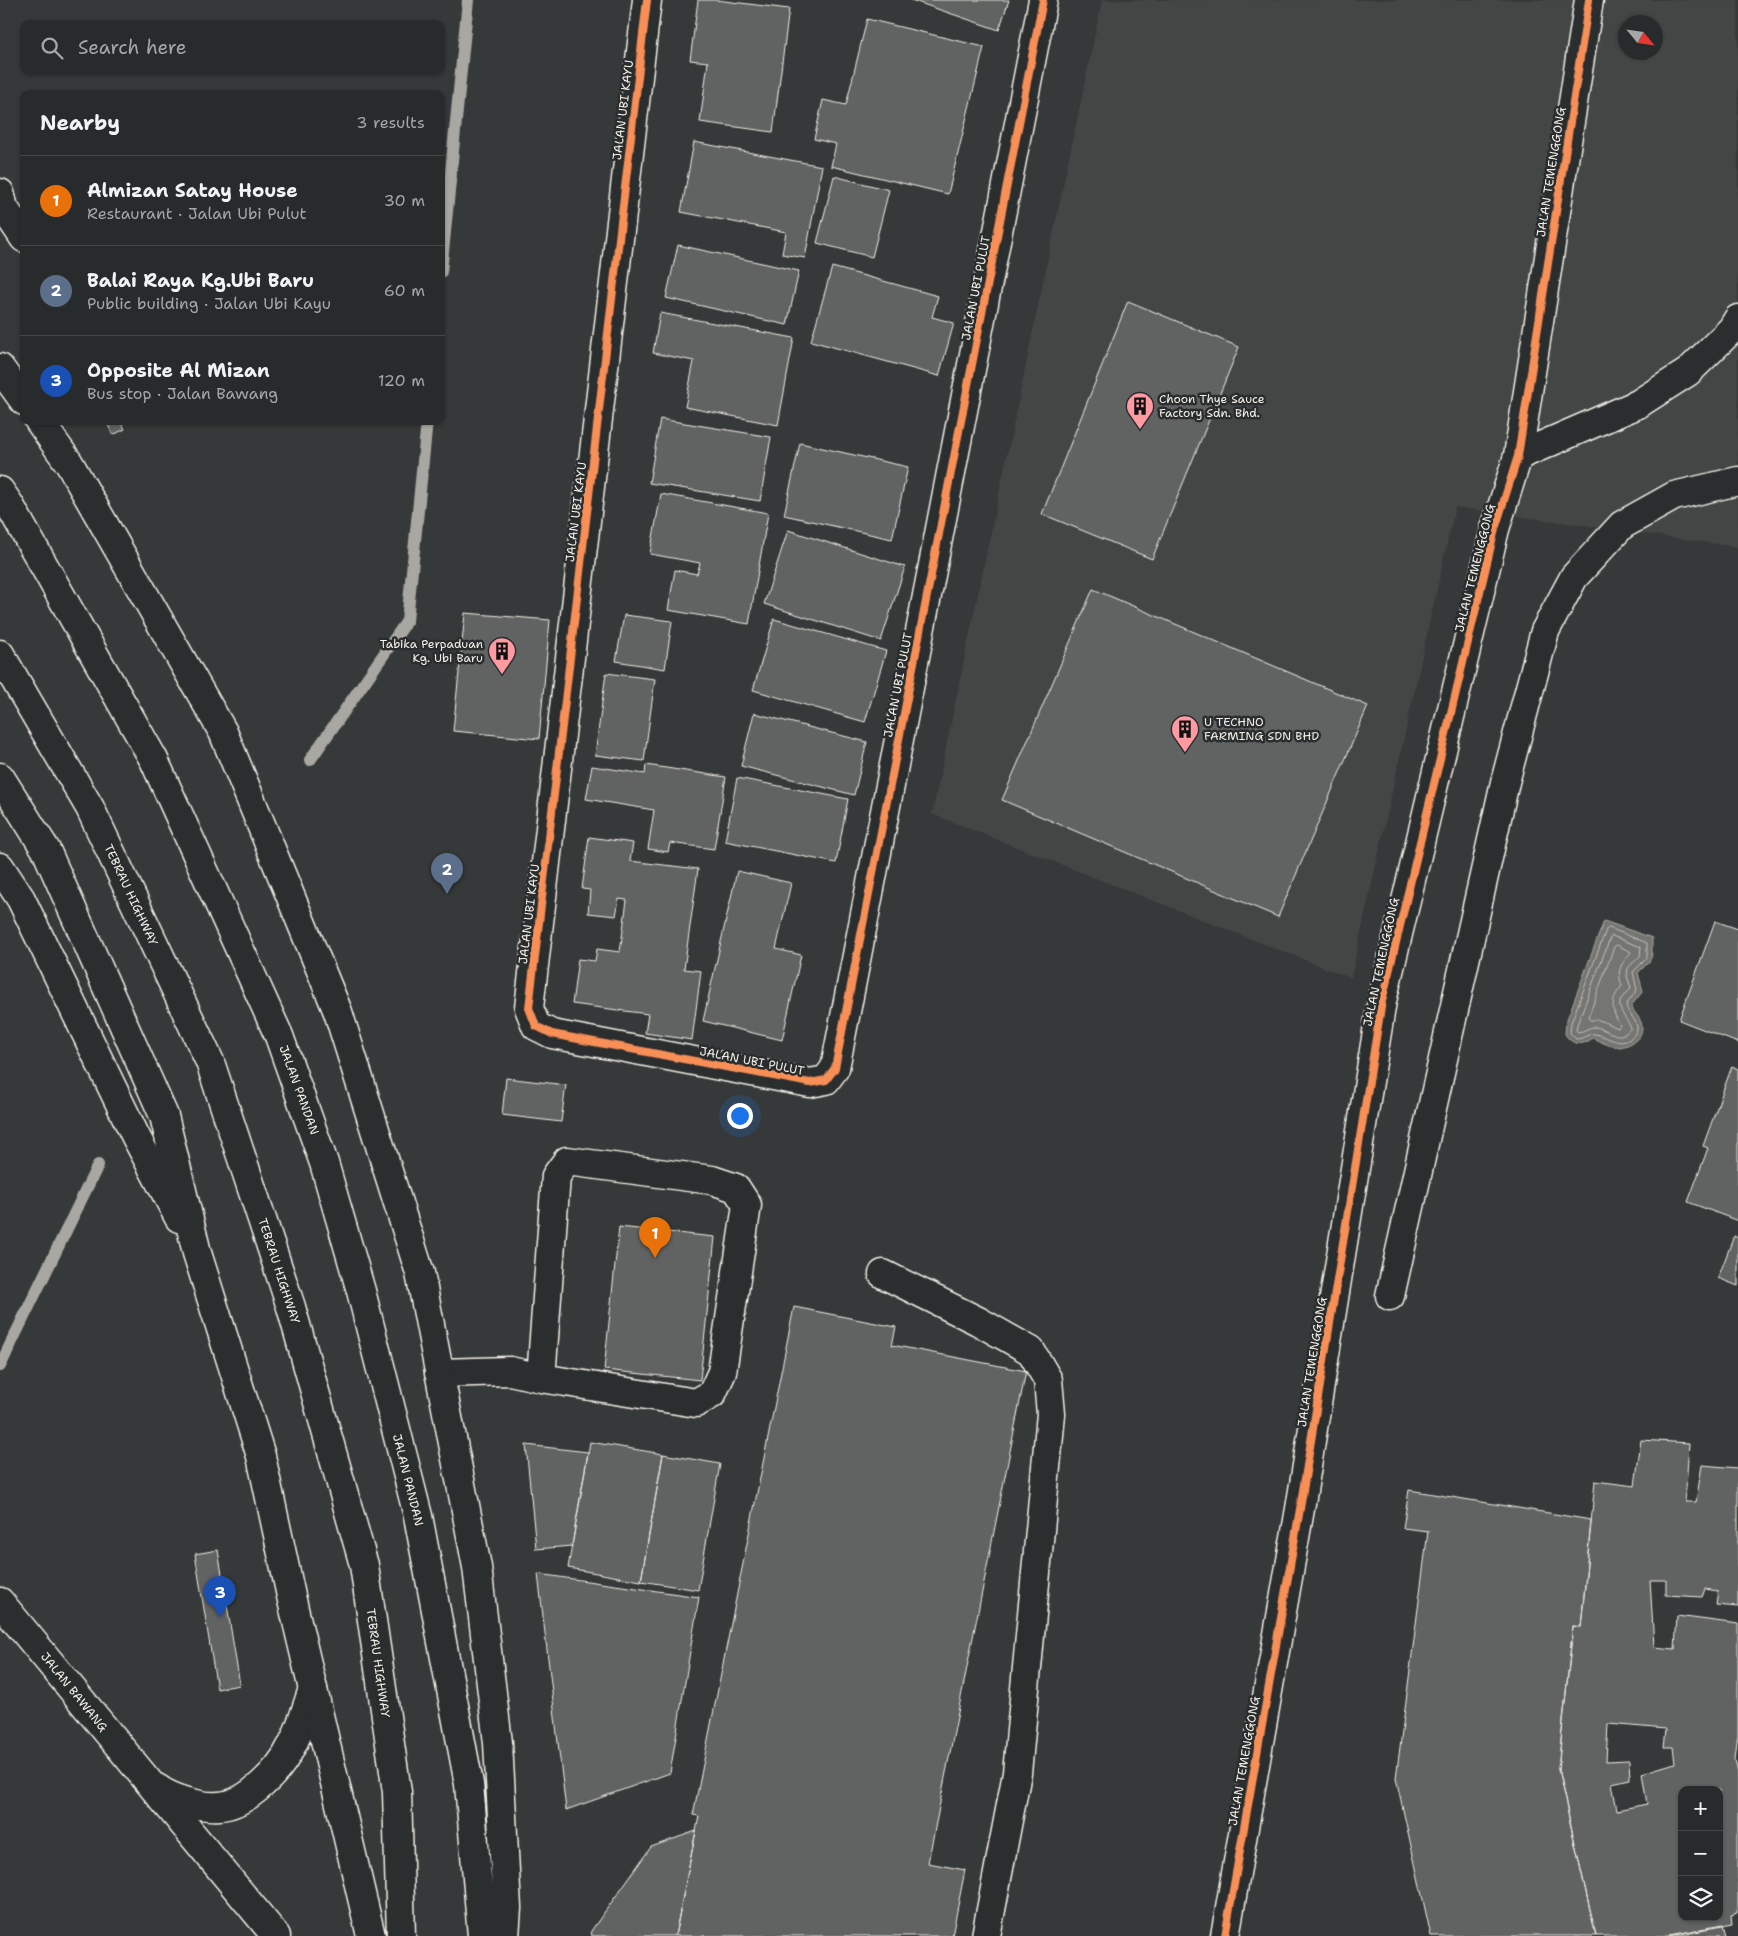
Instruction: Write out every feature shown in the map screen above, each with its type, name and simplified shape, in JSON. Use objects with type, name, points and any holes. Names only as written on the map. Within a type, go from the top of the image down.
[{"type":"main road","name":"JALAN UBI KAYU","points":[[536,1026],[529,1008],[647,0]]},
{"type":"main road","name":"JALAN UBI PULUT","points":[[536,1026],[552,1034],[810,1083],[826,1080],[835,1068],[1043,0]]},
{"type":"main road","name":"JALAN TEMENGGONG","points":[[1225,1936],[1298,1519],[1382,1001],[1495,529],[1518,456],[1589,0]]},
{"type":"main road","points":[[0,193],[4,208],[20,232]]},
{"type":"main road","points":[[1518,456],[1638,404],[1688,372],[1732,329],[1738,319]]},
{"type":"main road","points":[[0,368],[20,396]]},
{"type":"main road","points":[[42,425],[69,463],[223,732],[338,1012],[420,1274],[477,1567],[498,1743],[507,1908],[505,1936]]},
{"type":"main road","points":[[1390,1296],[1505,782],[1545,631],[1574,577],[1622,525],[1674,496],[1738,481]]},
{"type":"main road","name":"JALAN PANDAN","points":[[0,491],[10,504],[154,760],[279,1036],[324,1162],[361,1291],[418,1516],[469,1784],[482,1936]]},
{"type":"main road","name":"TEBRAU HIGHWAY","points":[[0,654],[90,808],[210,1062],[291,1307],[364,1565],[397,1792],[401,1936]]},
{"type":"main road","points":[[0,777],[46,850],[164,1116],[197,1253],[261,1456],[370,1936]]},
{"type":"main road","points":[[0,867],[21,899],[136,1137],[197,1253]]},
{"type":"main road","points":[[439,1373],[510,1371],[541,1378],[696,1402],[712,1394],[722,1372],[746,1204],[736,1188],[712,1180],[567,1161],[556,1176],[541,1378]]},
{"type":"main road","points":[[883,1274],[978,1321],[1031,1352],[1048,1380],[1051,1414],[1017,1773],[986,1936]]},
{"type":"main road","name":"JALAN BAWANG","points":[[0,1602],[276,1936]]},
{"type":"main road","name":"JALAN BAWANG","points":[[148,1781],[164,1794],[200,1805],[221,1806],[238,1801],[265,1781],[281,1763],[292,1746],[313,1689]]},
{"type":"shaded area","points":[[1102,0],[1738,0],[1738,547],[1455,507],[1351,978],[932,814]]},
{"type":"water","points":[[1604,921],[1652,938],[1651,958],[1638,973],[1643,991],[1631,1006],[1641,1021],[1642,1031],[1634,1042],[1620,1047],[1610,1046],[1593,1038],[1585,1042],[1574,1043],[1565,1034],[1566,1022]]},
{"type":"building","points":[[698,0],[716,0],[789,9],[773,132],[700,122],[708,62],[690,60]]},
{"type":"building","points":[[911,0],[1009,0],[999,30]]},
{"type":"building","points":[[867,19],[984,47],[948,194],[831,166],[836,144],[814,139],[823,100],[846,105]]},
{"type":"building","points":[[694,142],[822,166],[805,258],[782,254],[786,232],[681,212]]},
{"type":"building","points":[[834,176],[889,190],[872,257],[817,243]]},
{"type":"building","points":[[678,245],[799,271],[787,325],[666,298]]},
{"type":"building","points":[[832,267],[938,296],[932,317],[954,323],[939,376],[811,341]]},
{"type":"building","name":"Choon Thye Sauce Factory Sdn. Bhd.","points":[[1128,301],[1239,347],[1152,559],[1042,514]]},
{"type":"building","points":[[660,313],[794,338],[778,425],[685,407],[694,361],[653,353]]},
{"type":"building","points":[[660,419],[771,437],[760,501],[649,483]]},
{"type":"building","points":[[108,425],[122,425],[125,429],[113,435]]},
{"type":"building","points":[[800,443],[908,467],[892,539],[784,515]]},
{"type":"building","points":[[661,494],[768,513],[749,624],[668,610],[675,570],[697,574],[700,563],[650,554]]},
{"type":"building","points":[[788,530],[905,567],[881,641],[764,604]]},
{"type":"building","name":"U TECHNO FARMING SDN BHD","points":[[1093,589],[1368,706],[1278,917],[1002,800]]},
{"type":"building","name":"Tabika Perpaduan Kg. Ubi Baru","points":[[465,613],[550,620],[539,739],[453,731]]},
{"type":"building","points":[[624,615],[672,621],[665,669],[616,661]]},
{"type":"building","points":[[774,619],[886,651],[865,722],[753,690]]},
{"type":"building","points":[[606,673],[655,679],[644,761],[595,755]]},
{"type":"building","points":[[754,713],[867,742],[854,795],[741,766]]},
{"type":"building","points":[[646,765],[726,777],[714,849],[670,843],[668,852],[648,849],[654,810],[586,799],[592,766],[645,774]]},
{"type":"building","points":[[737,778],[848,799],[836,863],[725,841]]},
{"type":"building","points":[[589,837],[633,843],[630,861],[698,869],[684,969],[701,971],[692,1040],[645,1033],[648,1014],[572,1004],[578,959],[595,961],[597,949],[620,952],[627,900],[619,899],[616,916],[588,913],[590,890],[582,889]]},
{"type":"building","points":[[737,871],[791,883],[776,949],[801,955],[782,1040],[703,1021]]},
{"type":"building","points":[[1715,921],[1738,929],[1738,1043],[1679,1020]]},
{"type":"building","points":[[1732,1066],[1738,1069],[1738,1221],[1688,1202],[1708,1148],[1703,1146]]},
{"type":"building","points":[[506,1078],[566,1085],[561,1122],[502,1115]]},
{"type":"building","points":[[619,1227],[715,1237],[700,1380],[604,1370]]},
{"type":"building","points":[[1734,1236],[1738,1238],[1738,1286],[1718,1278]]},
{"type":"building","points":[[794,1307],[896,1327],[892,1345],[1026,1371],[928,1863],[965,1870],[952,1936],[675,1936],[699,1816],[693,1815]]},
{"type":"building","points":[[1641,1440],[1689,1443],[1685,1502],[1696,1502],[1702,1465],[1738,1468],[1738,1607],[1716,1605],[1718,1591],[1705,1589],[1702,1597],[1666,1595],[1666,1580],[1650,1580],[1654,1647],[1675,1649],[1677,1616],[1738,1624],[1738,1735],[1735,1759],[1738,1774],[1738,1913],[1731,1915],[1732,1924],[1670,1936],[1596,1936],[1558,1769],[1573,1626],[1581,1627],[1595,1481],[1635,1486]],"holes":[[[1608,1724],[1666,1729],[1664,1747],[1673,1747],[1675,1763],[1642,1773],[1647,1804],[1617,1810],[1612,1783],[1630,1779],[1629,1760],[1606,1761]]]},
{"type":"building","points":[[590,1442],[663,1454],[641,1581],[568,1568]]},
{"type":"building","points":[[526,1445],[588,1452],[572,1546],[536,1549]]},
{"type":"building","points":[[663,1454],[720,1464],[698,1590],[641,1581]]},
{"type":"building","points":[[1409,1490],[1591,1520],[1581,1627],[1573,1626],[1558,1769],[1596,1936],[1431,1936],[1396,1778],[1428,1531],[1403,1528]]},
{"type":"building","points":[[218,1550],[240,1685],[217,1689],[195,1554]]},
{"type":"building","points":[[538,1574],[699,1597],[670,1773],[566,1810]]},
{"type":"building","points":[[696,1831],[675,1936],[592,1936],[591,1931],[651,1847]]},
{"type":"building","points":[[1722,1925],[1725,1936],[1670,1935]]},
{"type":"waterway","points":[[445,232],[468,0]]},
{"type":"waterway","points":[[310,760],[407,621],[427,425]]},
{"type":"waterway","points":[[0,1366],[98,1165]]},
{"type":"cycle path","points":[[647,0],[529,1008],[536,1026],[552,1034],[810,1083],[826,1080],[835,1068],[1043,0]]},
{"type":"cycle path","points":[[1225,1936],[1300,1509],[1382,1001],[1495,529],[1518,456],[1589,0]]},
{"type":"place","name":"Choon Thye Sauce Factory Sdn. Bhd.","points":[[1140,430]]},
{"type":"place","name":"Tabika Perpaduan Kg. Ubi Baru","points":[[502,675]]},
{"type":"place","name":"U TECHNO FARMING SDN BHD","points":[[1185,753]]},
{"type":"place","name":"Balai Raya Kg.Ubi Baru","points":[[447,894]]},
{"type":"place","name":"Almizan Satay House","points":[[655,1258]]},
{"type":"place","name":"Opposite Al Mizan","points":[[220,1617]]}]
